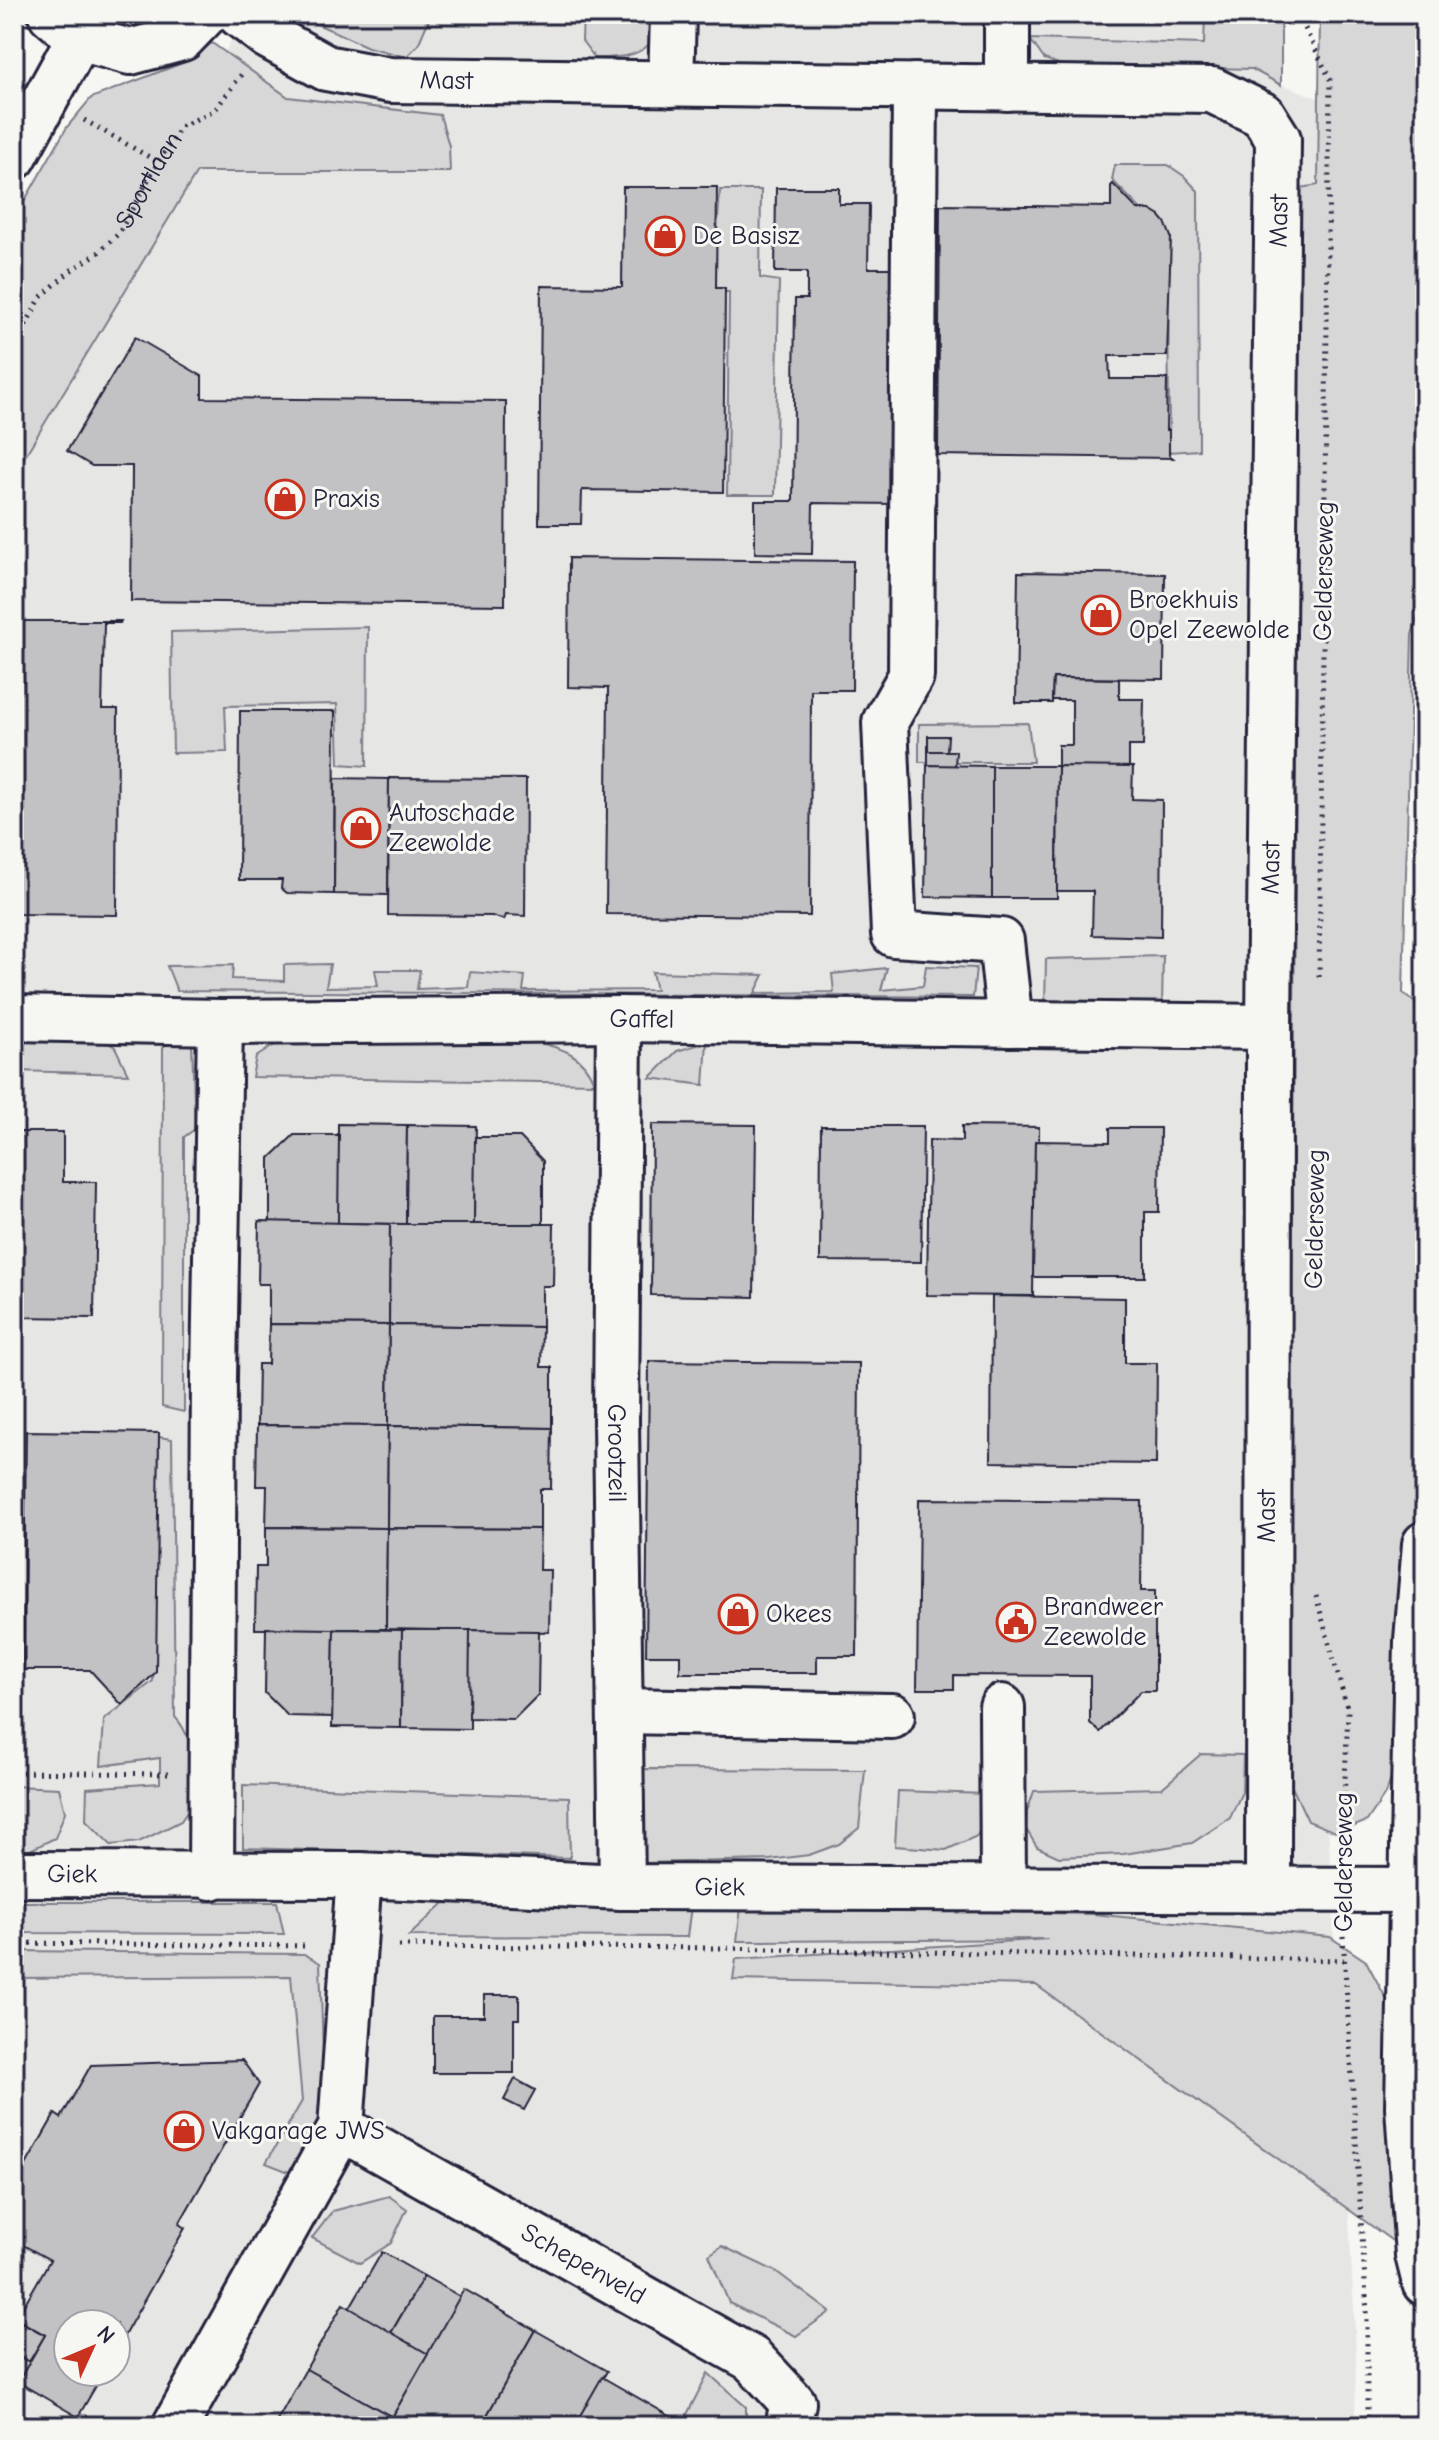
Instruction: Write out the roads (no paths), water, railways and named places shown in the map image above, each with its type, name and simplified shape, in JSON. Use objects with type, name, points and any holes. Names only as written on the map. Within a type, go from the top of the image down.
[{"type":"street","points":[[14,157],[65,26],[130,52],[182,38],[205,14]]},
{"type":"street","points":[[671,84],[673,14]]},
{"type":"street","points":[[1007,14],[1007,88]]},
{"type":"street","name":"Mast","points":[[254,25],[326,68],[390,80],[1212,90],[1263,115],[1278,139],[1269,1027],[1268,1888]]},
{"type":"street","points":[[915,86],[911,676],[885,722],[894,934],[1001,941],[1010,1024]]},
{"type":"street","name":"Gaffel","points":[[14,1018],[220,1022],[619,1019],[1269,1027]]},
{"type":"street","name":"Grootzeil","points":[[619,1019],[616,1422],[622,1887]]},
{"type":"street","points":[[211,1877],[220,1022]]},
{"type":"street","points":[[1425,1544],[1417,1640],[1418,1890],[1408,2107],[1418,2255],[1425,2283]]},
{"type":"street","points":[[1002,1707],[1003,1888]]},
{"type":"street","points":[[620,1711],[892,1716]]},
{"type":"street","name":"Giek","points":[[14,1874],[211,1877],[359,1875],[622,1887],[1418,1890]]},
{"type":"street","points":[[175,2426],[341,2128],[359,1875]]},
{"type":"street","name":"Schepenveld","points":[[341,2128],[752,2359],[793,2403],[788,2426]]},
{"type":"place","name":"De Basisz","points":[[665,236]]},
{"type":"place","name":"Praxis","points":[[285,499]]},
{"type":"place","name":"Broekhuis Opel Zeewolde","points":[[1101,615]]},
{"type":"place","name":"Autoschade Zeewolde","points":[[361,828]]},
{"type":"place","name":"Okees","points":[[738,1614]]},
{"type":"place","name":"Brandweer Zeewolde","points":[[1016,1622]]},
{"type":"place","name":"Vakgarage JWS","points":[[184,2131]]}]
